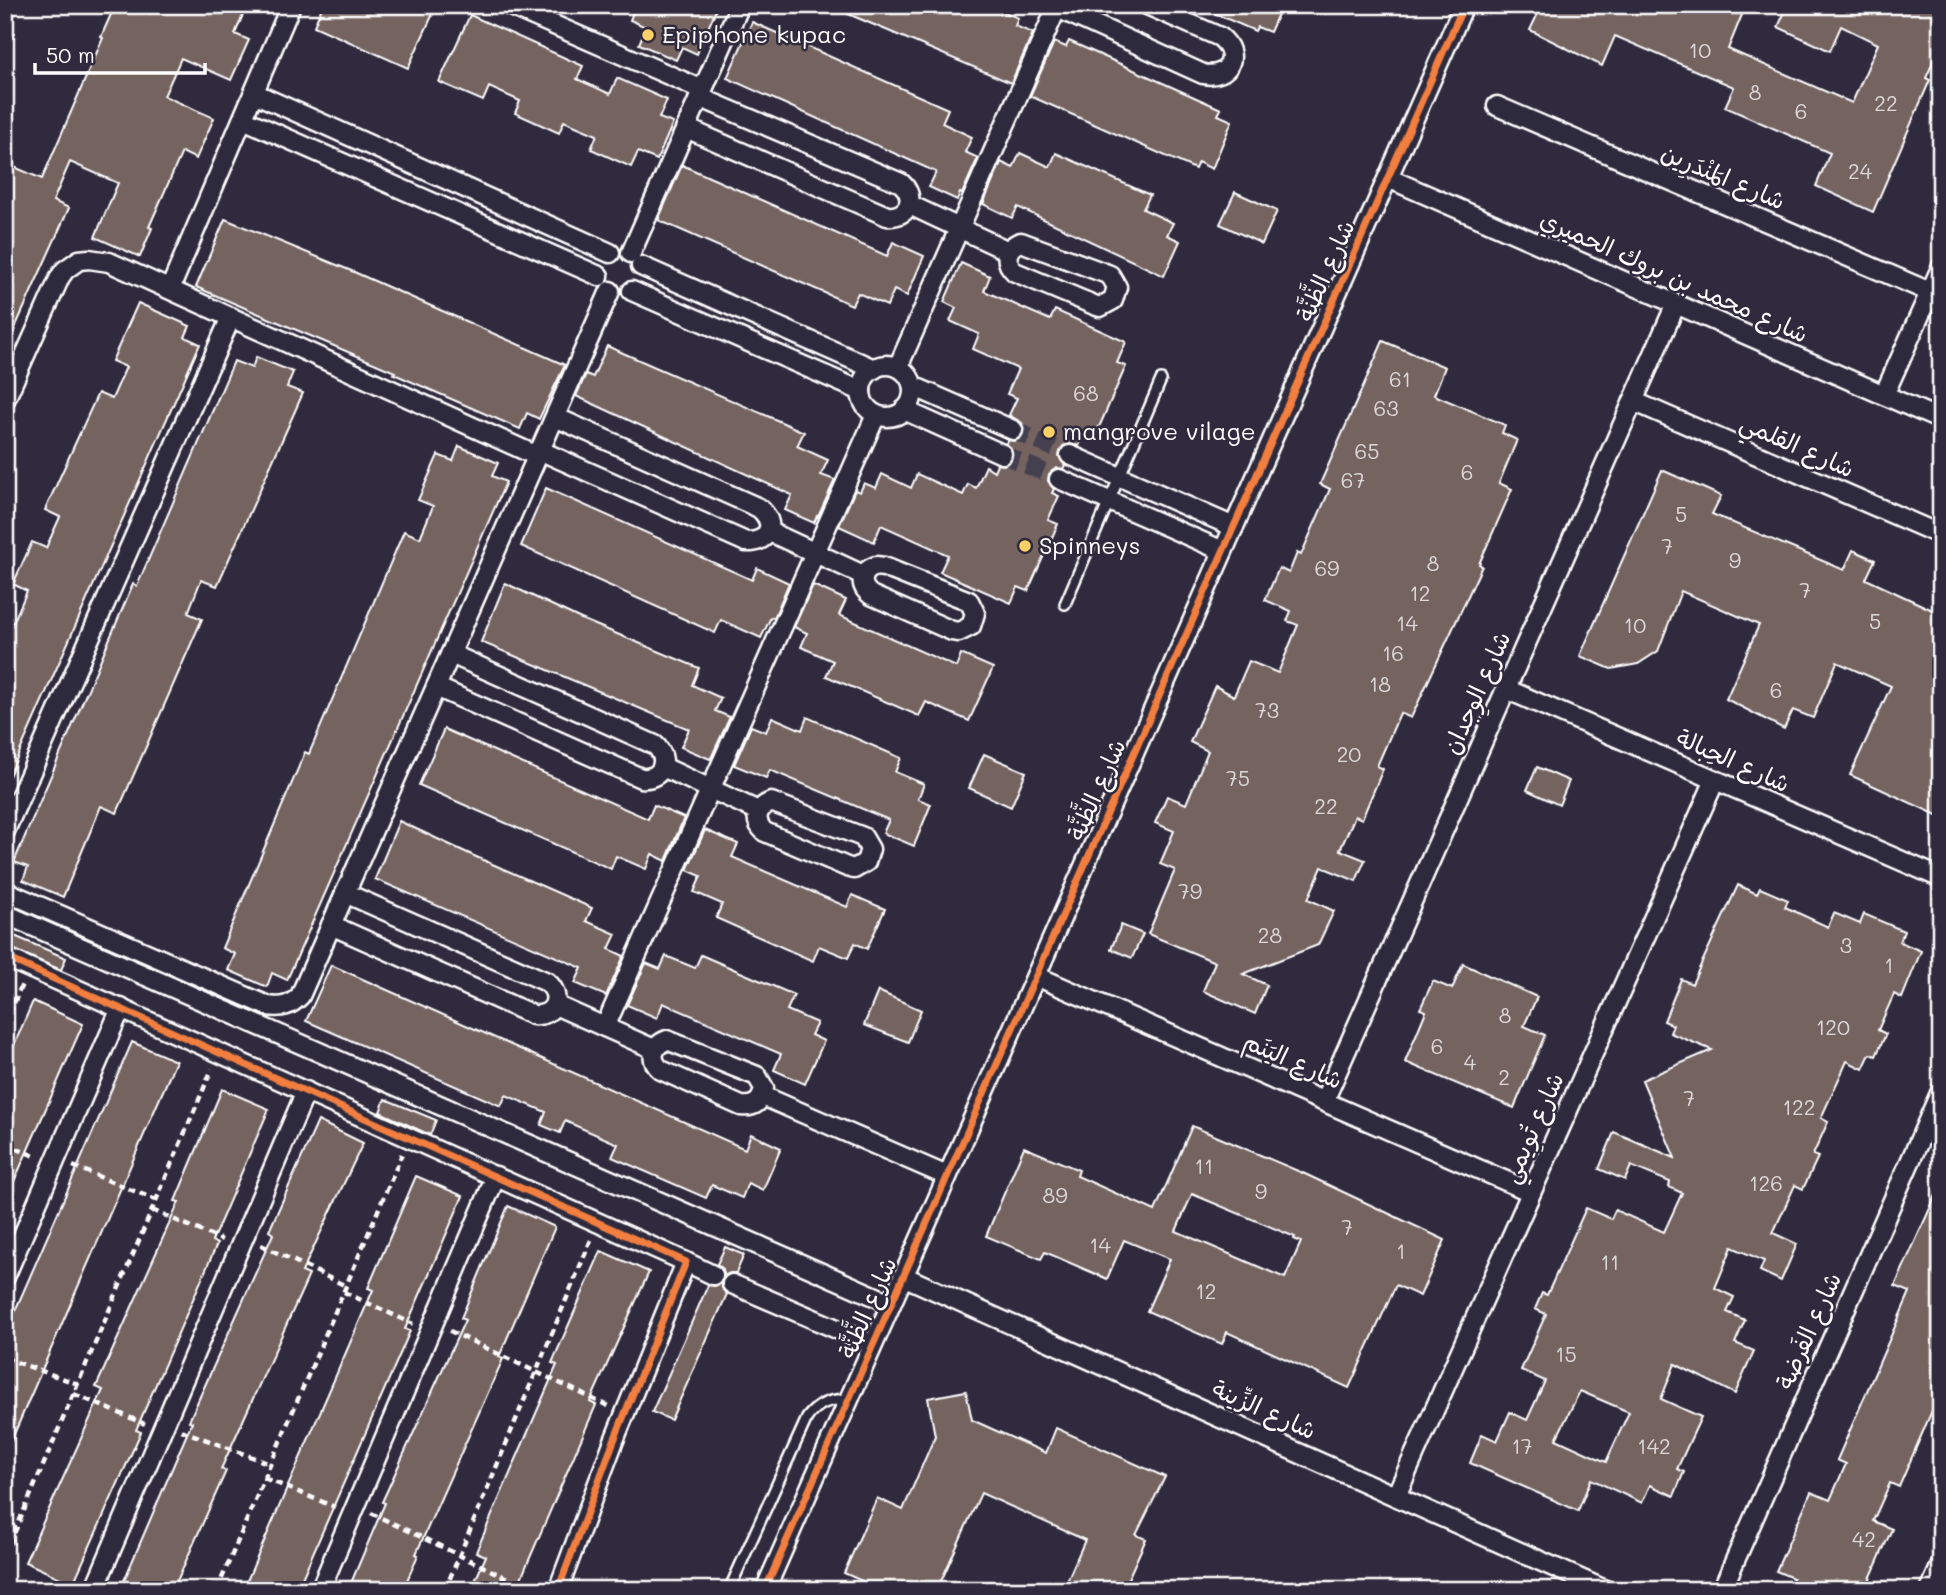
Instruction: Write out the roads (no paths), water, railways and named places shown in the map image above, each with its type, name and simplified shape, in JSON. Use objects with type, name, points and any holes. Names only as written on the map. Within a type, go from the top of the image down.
[{"type":"street","points":[[170,289],[291,5]]},
{"type":"street","points":[[508,5],[901,183],[908,188],[911,197],[909,205],[904,213],[897,217],[887,216],[686,128]]},
{"type":"street","points":[[740,5],[686,128],[636,259],[641,280],[632,291],[625,293],[610,291],[599,275],[600,267],[610,253],[617,251],[636,259],[874,369]]},
{"type":"street","points":[[898,367],[1055,6],[1203,74],[1221,74],[1228,68],[1231,51],[1220,37],[1147,5]]},
{"type":"street","name":"شارع الظَّنَّة","points":[[765,1590],[1464,5]]},
{"type":"street","points":[[254,93],[610,253]]},
{"type":"street","name":"شارع المَنْدَرِين","points":[[1497,106],[1930,292]]},
{"type":"street","points":[[285,138],[297,112]]},
{"type":"street","points":[[243,119],[599,275]]},
{"type":"street","name":"شارع محمد بن بروك الحميري","points":[[1388,178],[1941,420]]},
{"type":"street","points":[[909,205],[1008,251]]},
{"type":"street","points":[[1028,243],[1110,275],[1114,280],[1116,294],[1107,305],[1094,305],[1015,272],[1009,266],[1008,251],[1013,244],[1028,243]]},
{"type":"street","points":[[5,400],[60,277],[71,264],[89,258],[99,259],[746,542],[763,539],[768,531],[766,514],[760,509],[555,417]]},
{"type":"street","points":[[1884,395],[1941,268]]},
{"type":"street","points":[[5,891],[268,1006],[292,1004],[300,996],[610,291]]},
{"type":"street","points":[[632,291],[861,391]]},
{"type":"street","name":"شارع الوِجدان","points":[[1324,1101],[1676,304]]},
{"type":"street","points":[[5,831],[232,317]]},
{"type":"street","points":[[882,366],[898,367],[908,375],[913,386],[913,395],[904,411],[891,417],[876,415],[863,401],[861,391],[867,374],[882,366]]},
{"type":"street","points":[[913,386],[1013,430]]},
{"type":"street","name":"شارع القلمي","points":[[1633,401],[1941,535]]},
{"type":"street","points":[[904,411],[1002,454]]},
{"type":"street","points":[[605,1027],[876,415]]},
{"type":"street","points":[[1070,455],[1234,527]]},
{"type":"street","points":[[1059,479],[1223,551]]},
{"type":"street","points":[[768,531],[863,575]]},
{"type":"street","points":[[884,567],[969,601],[975,613],[975,620],[966,630],[952,631],[871,595],[864,590],[863,575],[868,569],[884,567]]},
{"type":"street","points":[[436,687],[641,778],[658,775],[663,767],[664,758],[655,744],[450,654]]},
{"type":"street","name":"شارع الحِبالة","points":[[1506,689],[1941,878]]},
{"type":"street","points":[[663,767],[758,811]]},
{"type":"street","name":"شارع تُوِيمي","points":[[1396,1496],[1715,780]]},
{"type":"street","points":[[779,803],[863,837],[868,842],[869,856],[860,867],[847,867],[765,832],[757,819],[758,811],[764,804],[779,803]]},
{"type":"street","points":[[331,925],[533,1015],[542,1016],[550,1012],[555,1005],[556,996],[547,982],[345,892]]},
{"type":"street","points":[[5,914],[890,1303]]},
{"type":"street","points":[[5,957],[712,1275]]},
{"type":"street","name":"شارع اليَنَم","points":[[1036,976],[1531,1192]]},
{"type":"street","points":[[555,1005],[654,1049]]},
{"type":"street","points":[[5,1277],[121,1008]]},
{"type":"street","points":[[674,1041],[757,1076],[764,1088],[763,1096],[754,1106],[741,1106],[661,1070],[655,1065],[654,1049],[659,1043],[674,1041]]},
{"type":"street","points":[[94,1590],[306,1091]]},
{"type":"street","name":"شارع الفَرضة","points":[[1721,1590],[1941,1091]]},
{"type":"street","points":[[763,1096],[947,1176]]},
{"type":"street","points":[[320,1590],[496,1176]]},
{"type":"street","points":[[558,1590],[687,1262]]},
{"type":"street","name":"شارع الزِّينة","points":[[903,1276],[1605,1590]]},
{"type":"street","points":[[732,1284],[872,1344]]},
{"type":"street","points":[[1930,1590],[1941,1565]]},
{"type":"lane","points":[[1065,604],[1161,380]]},
{"type":"lane","points":[[729,1590],[807,1418],[825,1402],[849,1400]]},
{"type":"tunnel","points":[[1013,430],[1070,455]]},
{"type":"tunnel","points":[[1002,454],[1059,479]]},
{"type":"place","name":"Epiphone kupac","points":[[648,35]]},
{"type":"place","name":"mangrove vilage","points":[[1049,432]]},
{"type":"place","name":"Spinneys","points":[[1025,546]]}]
